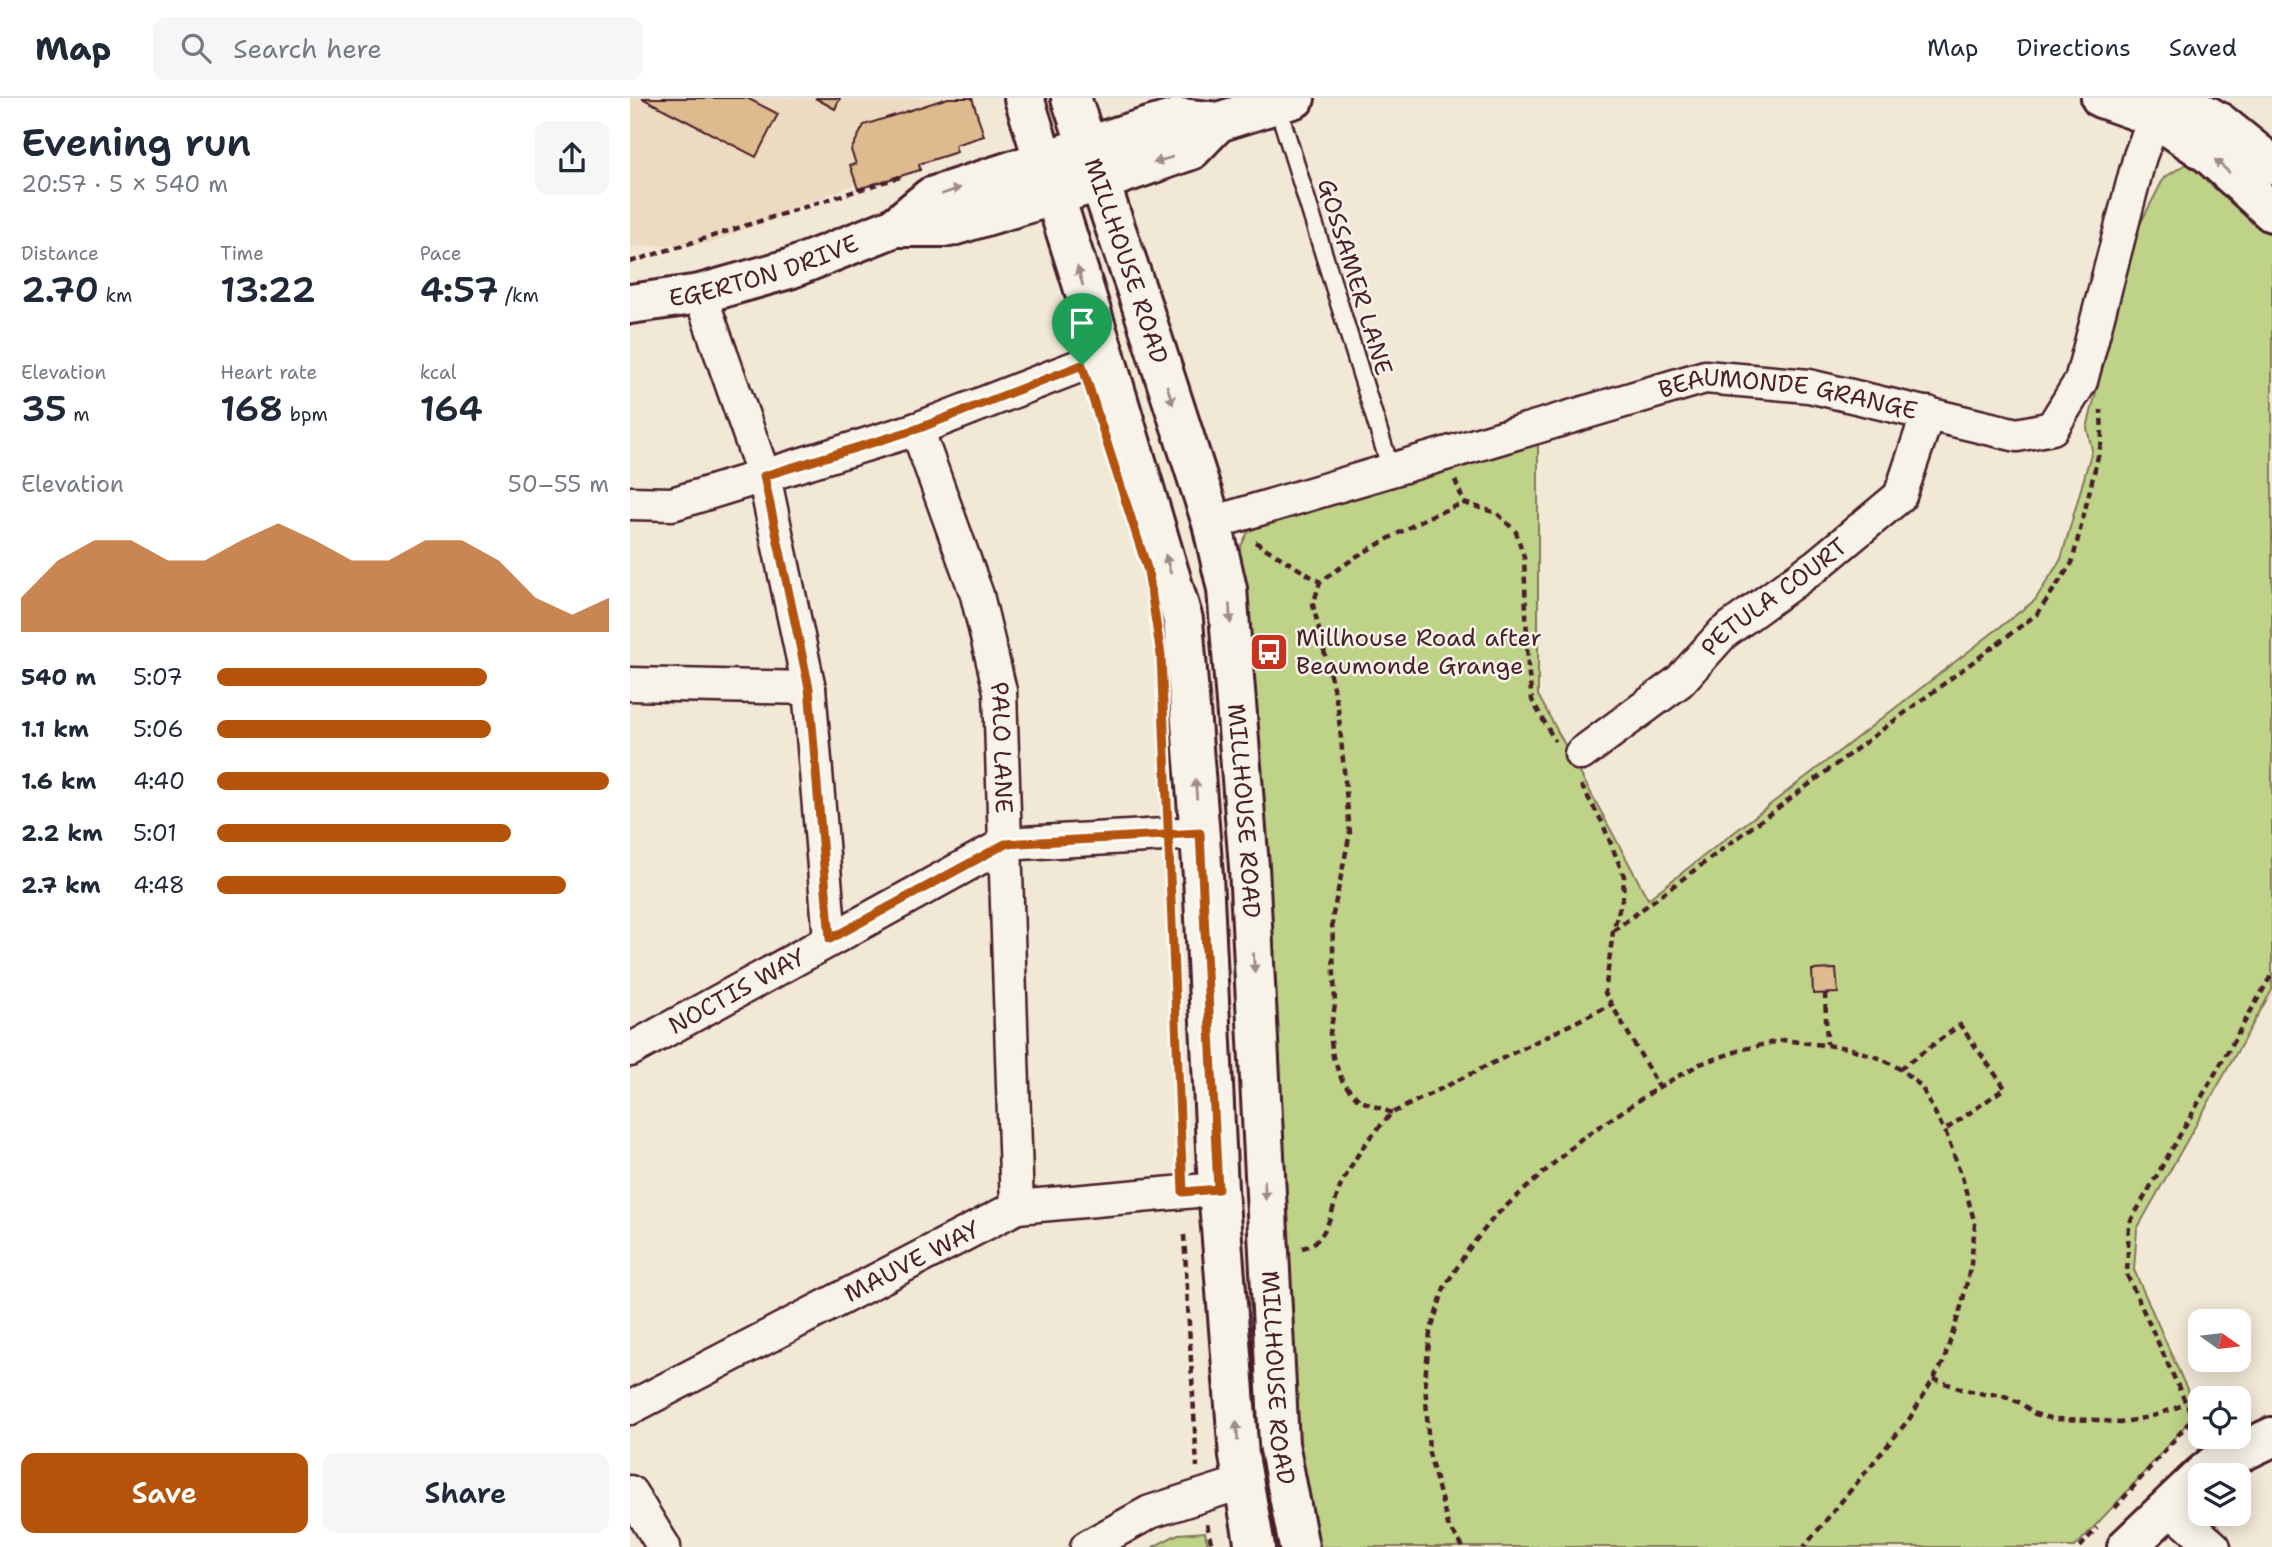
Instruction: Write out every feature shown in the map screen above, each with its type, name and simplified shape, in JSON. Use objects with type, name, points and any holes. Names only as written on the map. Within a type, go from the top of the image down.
[{"type":"main road","name":"MILLHOUSE ROAD","points":[[1024,98],[1105,356],[1183,620],[1200,833],[1200,1190],[1255,1547]]},
{"type":"main road","name":"MILLHOUSE ROAD","points":[[1071,98],[1212,523],[1228,594],[1249,867],[1279,1444],[1299,1547]]},
{"type":"main road","points":[[2101,98],[2166,104],[2220,123],[2272,165]]},
{"type":"main road","name":"EGERTON DRIVE","points":[[630,304],[700,294],[789,269],[895,227],[949,227],[1050,178],[1093,164],[1179,118],[1217,122],[1282,100]]},
{"type":"main road","points":[[2166,104],[2208,154],[2272,212]]},
{"type":"main road","points":[[2218,1463],[2272,1437]]},
{"type":"main road","points":[[2110,1531],[2168,1507],[2188,1488]]},
{"type":"street","name":"BEAUMONDE GRANGE","points":[[1212,523],[1705,377],[1809,386],[2017,435],[2053,428],[2081,381],[2140,156],[2166,104]]},
{"type":"street","points":[[700,294],[764,476],[809,688],[830,939]]},
{"type":"street","points":[[630,503],[672,504],[917,429],[1105,356]]},
{"type":"street","name":"PETULA COURT","points":[[1581,754],[1680,681],[1723,633],[1817,565],[1900,496],[1928,413]]},
{"type":"street","name":"PALO LANE","points":[[917,429],[977,595],[1000,691],[1017,1207]]},
{"type":"street","points":[[630,684],[809,688]]},
{"type":"street","name":"NOCTIS WAY","points":[[630,1050],[1005,844],[1200,833]]},
{"type":"street","name":"MAUVE WAY","points":[[630,1408],[1017,1207],[1200,1190]]},
{"type":"street","points":[[1087,1547],[1150,1512],[1244,1482]]},
{"type":"street","points":[[630,1492],[664,1547]]},
{"type":"street","points":[[2168,1507],[2214,1547]]},
{"type":"lane","name":"GOSSAMER LANE","points":[[1282,100],[1391,470]]},
{"type":"path","points":[[630,262],[905,176]]},
{"type":"path","points":[[1613,931],[2037,614],[2072,563],[2102,440],[2101,405]]},
{"type":"path","points":[[1392,1113],[1359,1100],[1343,1083],[1333,1057],[1330,1033],[1335,1005],[1332,919],[1350,832],[1338,708],[1312,606],[1320,582],[1357,555],[1427,517],[1464,503]]},
{"type":"path","points":[[1248,538],[1320,582]]},
{"type":"path","points":[[2188,1409],[2127,1275],[2129,1224],[2272,974]]},
{"type":"path","points":[[1825,993],[1827,1044]]},
{"type":"path","points":[[1268,1252],[1307,1248],[1320,1237],[1332,1216],[1341,1186],[1355,1160],[1392,1113],[1612,1004]]},
{"type":"path","points":[[1900,1069],[1960,1025],[2005,1088],[1945,1130]]},
{"type":"path","points":[[1462,1547],[1448,1525],[1429,1453],[1425,1379],[1430,1333],[1444,1288],[1468,1250],[1495,1216],[1581,1139],[1659,1087],[1700,1064],[1744,1049],[1783,1040],[1849,1048],[1882,1059],[1921,1086],[1945,1130],[1975,1224],[1971,1264],[1962,1304],[1943,1363],[1910,1418],[1804,1547]]},
{"type":"path","points":[[1200,1190],[1195,1458],[1212,1547]]},
{"type":"path","points":[[1933,1378],[1962,1389],[2000,1394],[2021,1403],[2035,1414],[2054,1419],[2120,1423],[2153,1416],[2186,1404]]},
{"type":"path","points":[[2080,1547],[2110,1531],[2188,1424]]},
{"type":"shaded area","points":[[630,98],[960,98],[971,136],[712,243],[630,247]]},
{"type":"green space","points":[[2186,164],[2207,164],[2272,223],[2272,990],[2137,1229],[2134,1270],[2188,1392],[2188,1422],[2075,1547],[1316,1547],[1295,1489],[1237,554],[1248,532],[1272,519],[1538,444],[1538,695],[1648,899],[2035,600],[2061,559],[2092,450],[2087,428],[2137,230],[2164,178]]},
{"type":"green space","points":[[1205,1532],[1208,1547],[1153,1547],[1178,1534]]},
{"type":"building","points":[[642,98],[747,98],[778,114],[756,157]]},
{"type":"building","points":[[815,98],[840,98],[835,109]]},
{"type":"building","points":[[948,98],[972,98],[984,136],[955,145],[957,152],[919,164],[920,170],[858,189],[850,165],[856,164],[851,150],[864,125]]},
{"type":"building","points":[[1836,969],[1838,993],[1813,994],[1812,970]]},
{"type":"place","name":"Millhouse Road after Beaumonde Grange","points":[[1269,652]]},
{"type":"route","points":[[1082,365],[917,429],[764,476],[809,688],[830,939],[1005,844],[1168,834],[1200,833],[1218,1189],[1183,1192],[1168,834],[1161,655],[1148,571],[1082,365]]}]
